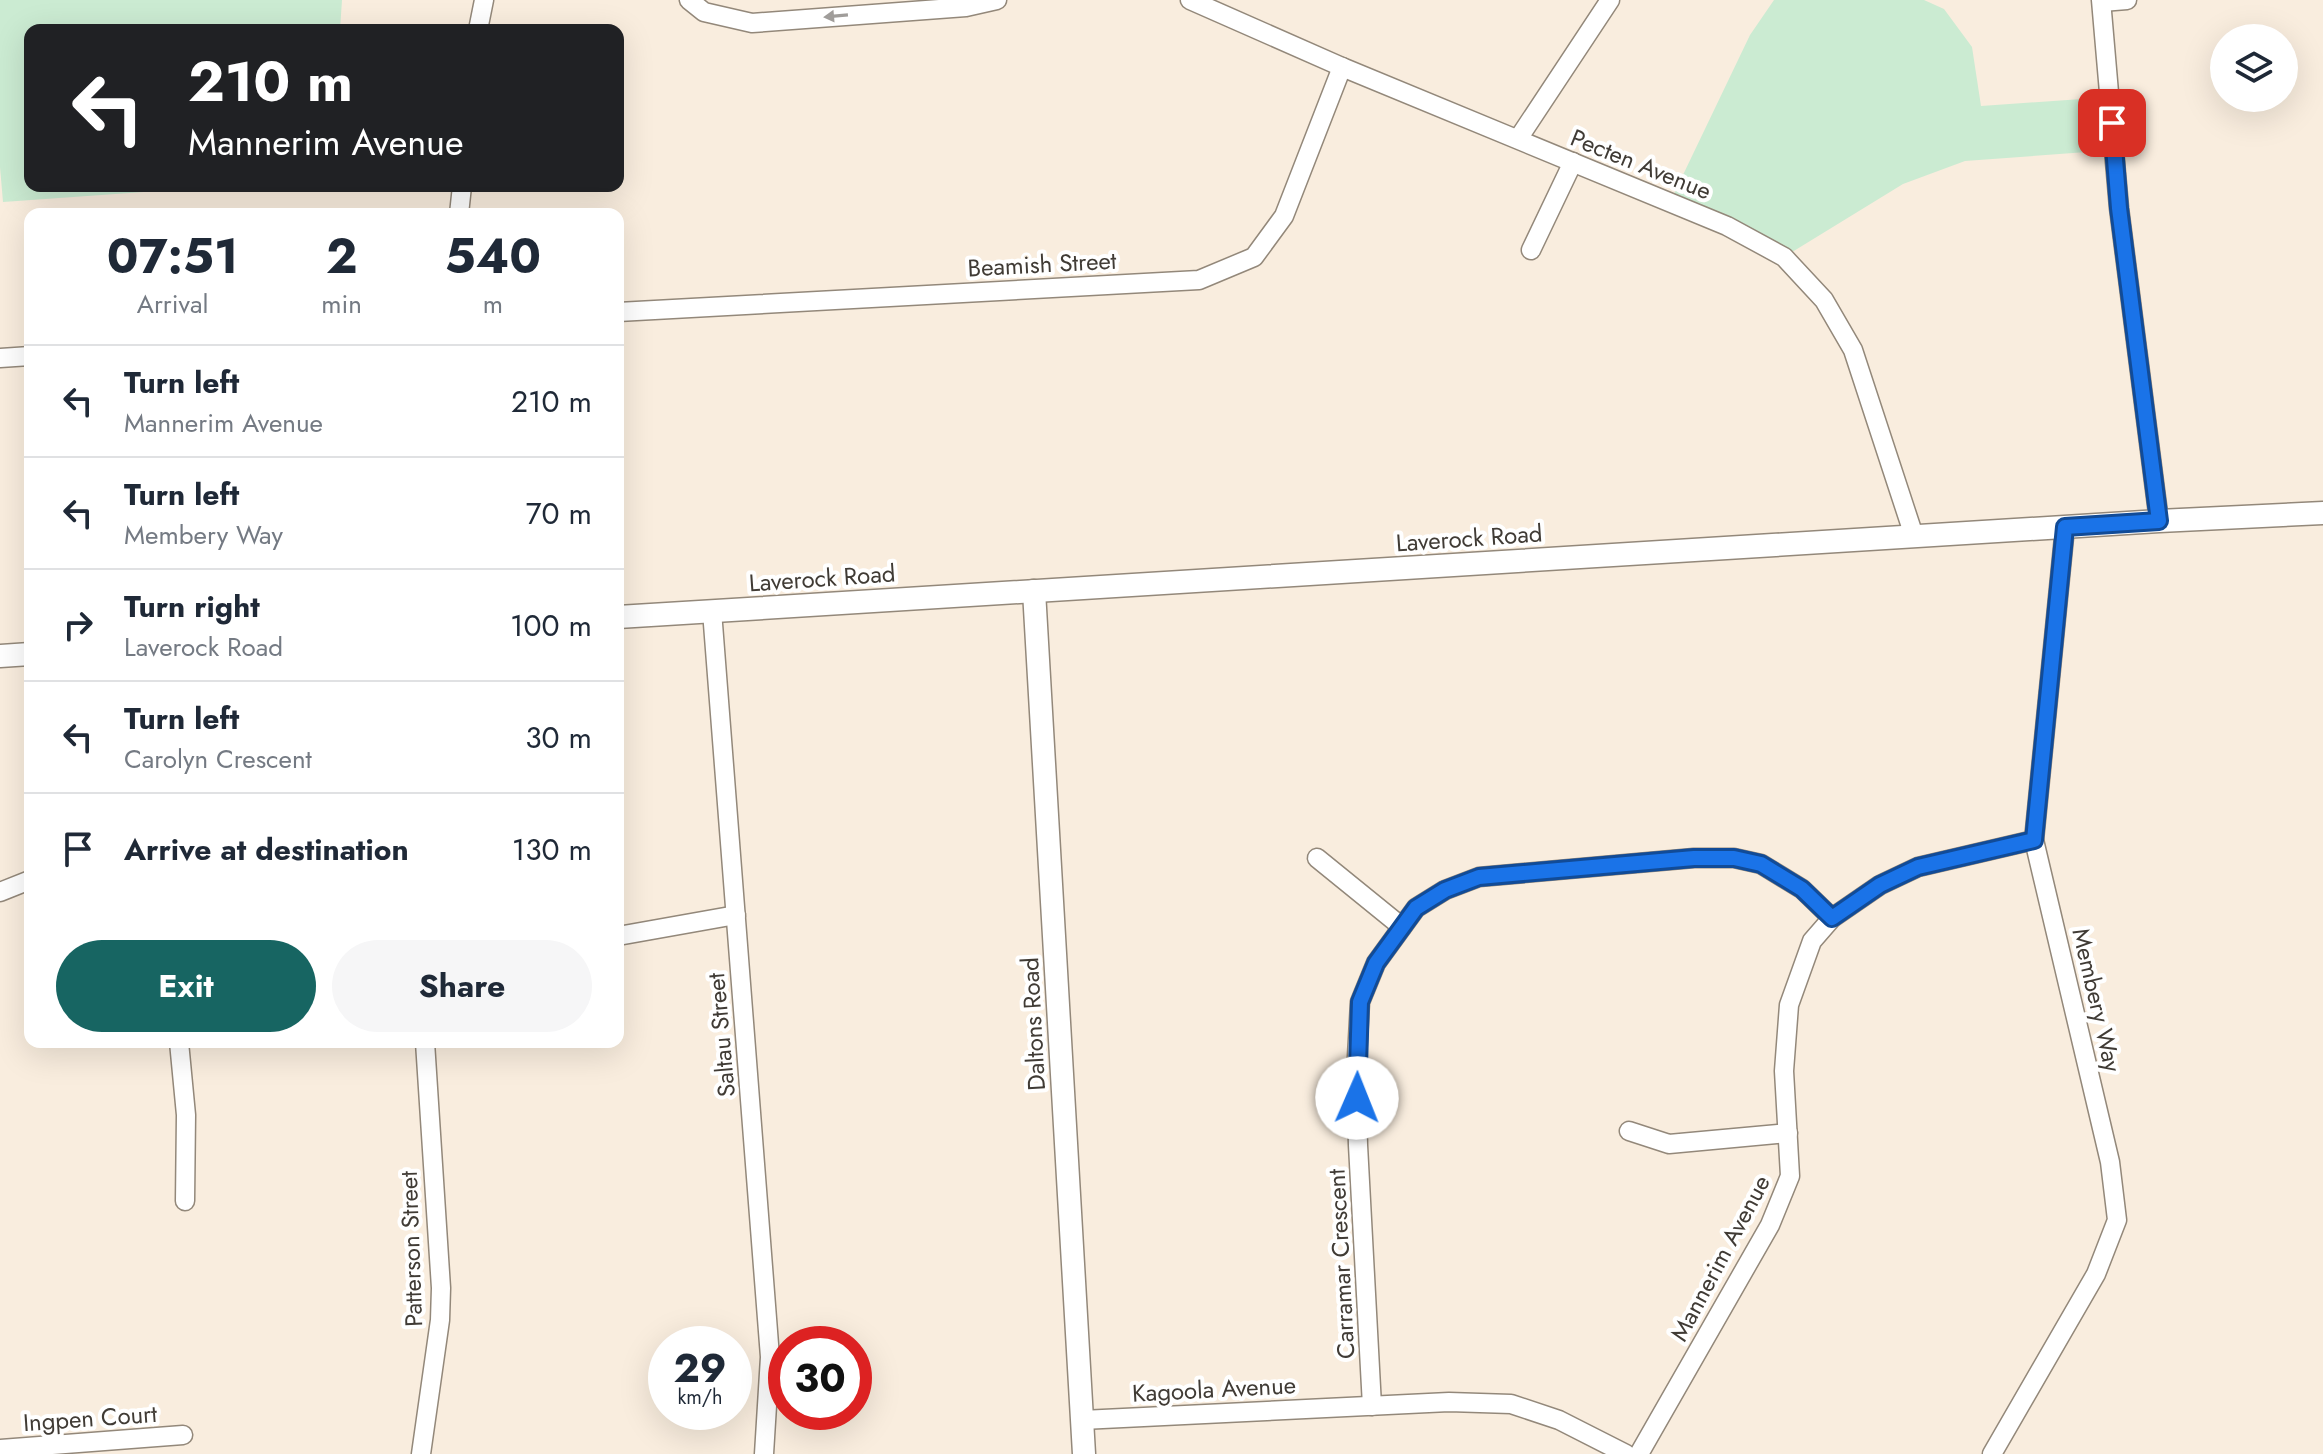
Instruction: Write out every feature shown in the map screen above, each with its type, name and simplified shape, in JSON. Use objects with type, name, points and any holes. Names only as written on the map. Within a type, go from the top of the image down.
[{"type":"street","points":[[479,24],[484,0]]},
{"type":"street","points":[[689,0],[704,12],[752,23],[966,7],[997,0]]},
{"type":"street","name":"Pecten Avenue","points":[[1190,0],[1342,67],[1727,226],[1784,257],[1824,300],[1853,350],[1914,536]]},
{"type":"street","points":[[1518,139],[1610,0]]},
{"type":"street","points":[[2127,0],[2102,1],[2119,208],[2159,521]]},
{"type":"street","name":"Beamish Street","points":[[624,312],[1199,280],[1254,257],[1284,216],[1342,67]]},
{"type":"street","points":[[1531,250],[1573,162]]},
{"type":"street","points":[[0,358],[24,356]]},
{"type":"street","name":"Laverock Road","points":[[624,617],[2323,513]]},
{"type":"street","name":"Membery Way","points":[[1992,1454],[2096,1274],[2117,1220],[2110,1162],[2034,840],[2065,527]]},
{"type":"street","name":"Daltons Road","points":[[1034,591],[1084,1454]]},
{"type":"street","name":"Saltau Street","points":[[712,611],[770,1357],[764,1454]]},
{"type":"street","points":[[0,656],[24,654]]},
{"type":"street","name":"Mannerim Avenue","points":[[1639,1454],[1770,1225],[1790,1176],[1784,1071],[1789,1005],[1812,941],[1832,918],[1880,885],[1918,867],[2034,840]]},
{"type":"street","points":[[1317,858],[1402,927]]},
{"type":"street","name":"Carramar Crescent","points":[[1372,1406],[1358,1145],[1356,1074],[1360,1002],[1376,963],[1416,908],[1445,890],[1479,877],[1694,858],[1734,858],[1761,864],[1802,889],[1832,918]]},
{"type":"street","points":[[0,892],[24,882]]},
{"type":"street","points":[[624,935],[736,915]]},
{"type":"street","points":[[180,1048],[186,1115],[185,1201]]},
{"type":"street","name":"Patterson Street","points":[[421,1454],[440,1320],[441,1288],[425,1048]]},
{"type":"street","points":[[1629,1131],[1669,1144],[1788,1133]]},
{"type":"street","name":"Kagoola Avenue","points":[[1082,1420],[1449,1402],[1511,1404],[1559,1420],[1626,1454]]},
{"type":"street","name":"Ingpen Court","points":[[0,1449],[183,1435]]},
{"type":"green space","points":[[0,0],[342,0],[340,24],[24,24],[24,192],[144,192],[3,202],[0,167]]},
{"type":"green space","points":[[1774,0],[1924,0],[1944,9],[1972,47],[1981,106],[2110,97],[2114,150],[1965,161],[1903,184],[1784,257],[1670,202],[1750,35]]},
{"type":"route","points":[[1357,1098],[1360,1002],[1376,963],[1416,908],[1445,890],[1479,877],[1694,858],[1734,858],[1761,864],[1802,889],[1832,918],[1880,885],[1918,867],[2034,840],[2065,527],[2159,521],[2119,208],[2112,123]]}]
